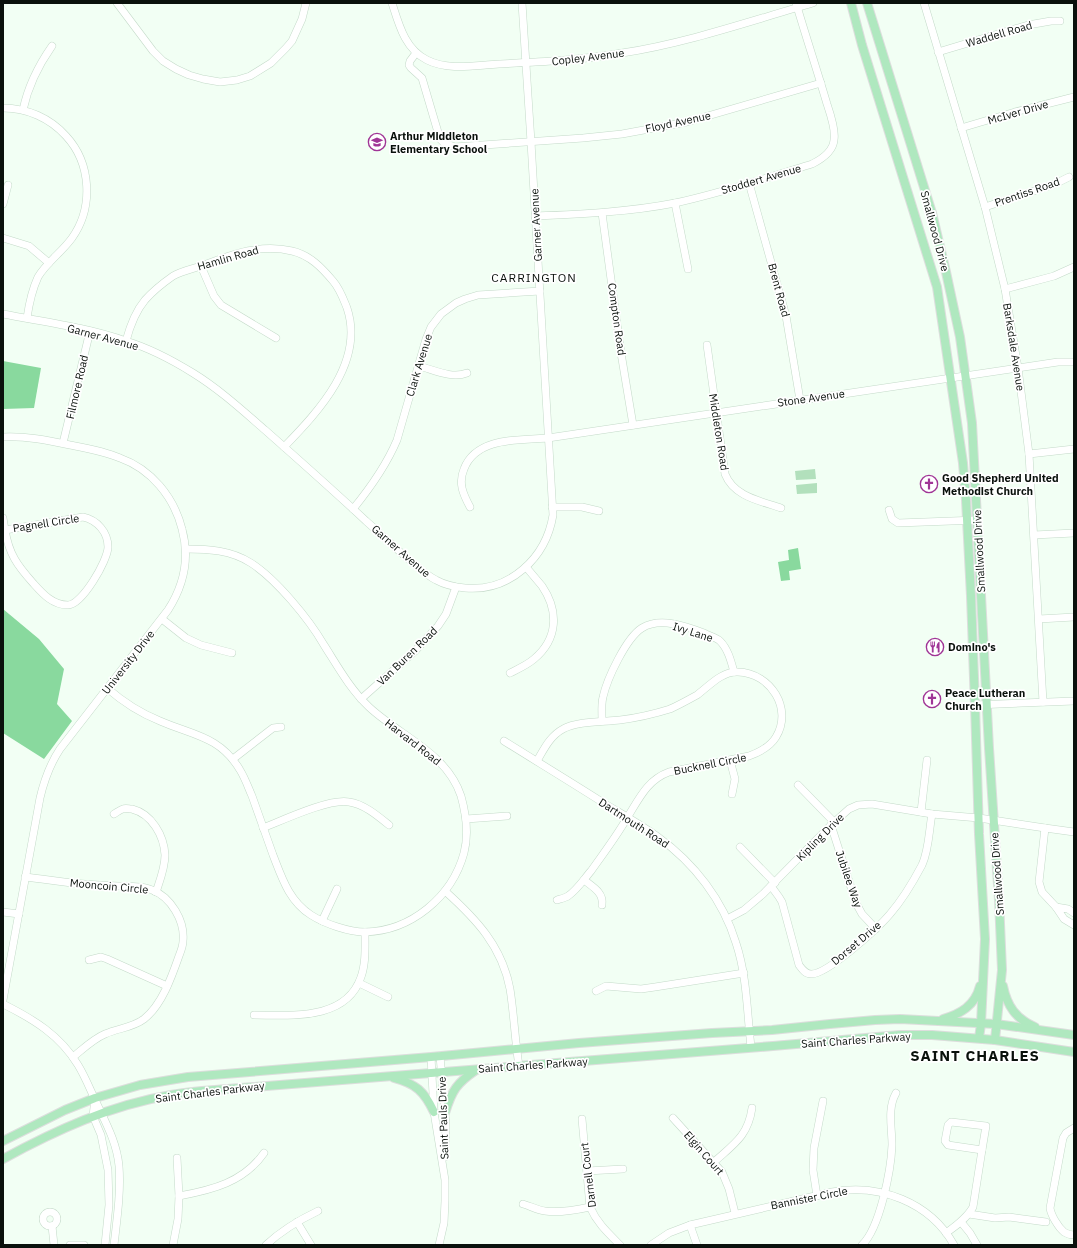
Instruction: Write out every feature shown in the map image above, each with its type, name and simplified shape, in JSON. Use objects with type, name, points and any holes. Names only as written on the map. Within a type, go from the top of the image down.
[{"type":"main road","name":"Smallwood Drive","points":[[851,3],[862,45],[937,288],[949,378],[963,463],[976,705],[978,818],[985,939],[979,1038]]},
{"type":"main road","name":"Smallwood Drive","points":[[867,3],[932,213],[954,302],[972,423],[1002,970],[995,1040]]},
{"type":"main road","points":[[1002,970],[1005,996],[1010,1007],[1022,1020],[1045,1030]]},
{"type":"main road","points":[[937,1021],[962,1012],[971,1004],[978,991],[982,974]]},
{"type":"main road","name":"Saint Charles Parkway","points":[[3,1141],[65,1110],[94,1098],[140,1086],[188,1077],[431,1057],[517,1048],[749,1030],[772,1030],[876,1020],[900,1019],[996,1024],[1074,1035]]},
{"type":"main road","name":"Saint Charles Parkway","points":[[3,1159],[76,1122],[128,1104],[171,1095],[240,1087],[751,1048],[900,1035],[932,1035],[979,1038],[1074,1052]]},
{"type":"main road","points":[[445,1113],[450,1096],[455,1088],[462,1080],[478,1069]]},
{"type":"main road","points":[[389,1076],[406,1081],[417,1087],[428,1100],[434,1112]]},
{"type":"street","points":[[117,3],[153,51],[163,61],[189,75],[220,82],[237,80],[250,76],[271,63],[292,41],[302,19],[306,3]]},
{"type":"street","name":"Garner Avenue","points":[[3,314],[90,331],[126,341],[174,362],[199,377],[231,400],[402,554],[427,574],[444,584],[477,589],[493,586],[514,577],[526,567],[544,542],[552,522],[540,291],[522,3]]},
{"type":"street","name":"Copley Avenue","points":[[395,4],[403,36],[416,53],[432,63],[457,67],[587,58],[622,53],[663,45],[796,5],[812,3]]},
{"type":"street","name":"Barksdale Avenue","points":[[924,3],[985,207],[1005,289],[1018,368],[1029,454],[1043,702]]},
{"type":"street","name":"Stoddert Avenue","points":[[535,216],[602,213],[675,203],[749,183],[812,164],[822,159],[830,150],[834,140],[834,134],[796,5]]},
{"type":"street","name":"Waddell Road","points":[[938,52],[1028,25],[1060,21]]},
{"type":"street","points":[[23,110],[32,80],[43,58],[52,46]]},
{"type":"street","name":"Floyd Avenue","points":[[416,53],[410,61],[410,65],[411,68],[420,75],[423,80],[440,139],[444,143],[455,147],[622,134],[687,122],[820,83]]},
{"type":"street","name":"McIver Drive","points":[[961,128],[1074,97]]},
{"type":"street","points":[[3,108],[23,110],[32,113],[47,121],[65,135],[76,150],[87,184],[84,214],[81,221],[71,239],[48,263],[36,283],[30,298],[27,318]]},
{"type":"street","name":"Prentiss Road","points":[[985,207],[1055,184],[1069,177]]},
{"type":"street","name":"Brent Road","points":[[749,183],[786,316],[800,400]]},
{"type":"street","points":[[3,204],[8,185]]},
{"type":"street","points":[[675,203],[688,269]]},
{"type":"street","name":"Compton Road","points":[[602,213],[620,346],[633,425]]},
{"type":"street","points":[[3,238],[29,246],[48,263]]},
{"type":"street","name":"Hamlin Road","points":[[126,341],[134,316],[144,301],[162,284],[186,270],[255,249],[271,248],[293,251],[309,258],[316,263],[337,286],[343,298],[351,324],[351,337],[344,366],[329,395],[316,412],[284,447]]},
{"type":"street","points":[[201,266],[210,288],[221,305],[276,338]]},
{"type":"street","points":[[1005,289],[1054,276],[1074,267]]},
{"type":"street","name":"Clark Avenue","points":[[353,509],[377,478],[391,454],[397,440],[426,339],[431,327],[441,314],[465,298],[478,295],[540,291]]},
{"type":"street","name":"Filmore Road","points":[[63,443],[90,331]]},
{"type":"street","name":"Middleton Road","points":[[706,345],[727,480],[739,492],[781,508]]},
{"type":"street","name":"Stone Avenue","points":[[470,507],[462,491],[461,481],[465,465],[475,453],[485,446],[496,443],[548,438],[1058,362],[1074,362]]},
{"type":"street","points":[[419,366],[451,375],[462,375],[467,373]]},
{"type":"street","name":"University Drive","points":[[3,436],[35,438],[63,443],[121,458],[136,466],[148,475],[163,490],[171,502],[181,524],[186,549],[181,584],[174,601],[162,619],[60,749],[51,767],[40,798],[3,1000]]},
{"type":"street","points":[[1029,454],[1074,449]]},
{"type":"street","points":[[552,507],[582,507],[598,511]]},
{"type":"street","points":[[889,510],[892,519],[898,523],[978,520]]},
{"type":"street","name":"Pagnell Circle","points":[[3,518],[5,530],[9,550],[18,565],[43,594],[58,604],[70,605],[83,596],[106,558],[108,551],[107,541],[100,527],[95,522],[87,518],[75,518],[5,530]]},
{"type":"street","points":[[1034,535],[1074,533]]},
{"type":"street","name":"Harvard Road","points":[[107,688],[128,705],[150,717],[208,739],[222,748],[233,759],[245,780],[279,871],[289,892],[301,908],[322,921],[343,928],[366,932],[393,927],[415,917],[438,900],[457,871],[464,851],[466,819],[464,806],[458,788],[442,764],[383,719],[361,699],[341,674],[324,644],[306,618],[260,570],[249,561],[230,553],[203,549],[186,549]]},
{"type":"street","points":[[510,673],[528,664],[541,653],[548,643],[553,630],[553,615],[550,600],[541,585],[526,567]]},
{"type":"street","name":"Van Buren Road","points":[[361,699],[414,651],[438,626],[446,614],[456,587]]},
{"type":"street","points":[[1039,619],[1074,617]]},
{"type":"street","points":[[162,619],[177,632],[193,641],[232,653]]},
{"type":"street","name":"Ivy Lane","points":[[602,721],[602,698],[605,689],[624,648],[633,636],[646,626],[658,623],[678,625],[716,638],[727,650],[734,672]]},
{"type":"street","points":[[536,761],[550,740],[565,728],[574,725],[626,719],[668,709],[688,700],[721,677],[734,672]]},
{"type":"street","name":"Bucknell Circle","points":[[557,900],[569,896],[584,880],[628,818],[644,789],[662,774],[759,753],[776,738],[779,731],[781,715],[779,702],[774,691],[761,678],[748,673],[734,672]]},
{"type":"street","points":[[976,705],[1074,701]]},
{"type":"street","points":[[233,759],[265,733],[273,728],[281,727]]},
{"type":"street","name":"Dartmouth Road","points":[[504,741],[658,837],[685,860],[705,883],[728,919],[736,941],[744,973],[751,1048]]},
{"type":"street","points":[[730,760],[735,779],[732,794]]},
{"type":"street","points":[[921,812],[927,760]]},
{"type":"street","points":[[798,785],[833,823]]},
{"type":"street","points":[[263,828],[326,804],[345,801],[362,806],[389,825]]},
{"type":"street","name":"Kipling Drive","points":[[728,919],[744,910],[773,885],[833,823],[849,809],[858,805],[872,804],[932,814],[994,820],[1074,832]]},
{"type":"street","points":[[114,814],[123,809],[134,810],[148,818],[159,832],[164,847],[165,860],[163,872],[156,892]]},
{"type":"street","name":"Dorset Drive","points":[[773,885],[782,902],[799,965],[808,974],[817,973],[826,968],[876,929],[900,901],[909,888],[922,863],[927,849],[932,814]]},
{"type":"street","points":[[466,819],[507,816]]},
{"type":"street","name":"Jubilee Way","points":[[833,823],[856,903],[862,914],[876,929]]},
{"type":"street","points":[[1045,828],[1040,882],[1042,892],[1056,907],[1064,919],[1074,925]]},
{"type":"street","points":[[740,847],[773,885]]},
{"type":"street","name":"Mooncoin Circle","points":[[25,877],[73,883],[152,889],[169,902],[177,913],[181,924],[183,936],[182,948],[156,1006],[144,1020],[131,1027],[103,1035],[73,1057]]},
{"type":"street","points":[[584,880],[601,896],[602,905]]},
{"type":"street","points":[[322,921],[337,888]]},
{"type":"street","points":[[444,891],[480,925],[499,954],[510,990],[519,1066]]},
{"type":"street","points":[[1056,907],[1068,909],[1074,913]]},
{"type":"street","points":[[3,912],[19,914]]},
{"type":"street","points":[[254,1015],[287,1016],[316,1012],[330,1009],[339,1005],[350,996],[359,983],[364,964],[366,932]]},
{"type":"street","points":[[90,960],[101,957],[107,959],[166,986]]},
{"type":"street","points":[[596,991],[606,986],[641,989],[744,973]]},
{"type":"street","points":[[359,983],[388,997]]},
{"type":"street","points":[[3,1004],[41,1026],[59,1040],[73,1057],[102,1113],[115,1146],[119,1166],[119,1189],[114,1245]]},
{"type":"street","name":"Saint Pauls Drive","points":[[439,1245],[444,1223],[446,1201],[445,1113],[440,1056]]},
{"type":"street","name":"Saint Pauls Drive","points":[[431,1057],[434,1112],[445,1180]]},
{"type":"street","points":[[862,1245],[872,1230],[882,1202],[892,1148],[891,1106],[896,1093]]},
{"type":"street","points":[[94,1098],[93,1116],[101,1135],[108,1170],[109,1204],[105,1245]]},
{"type":"street","points":[[817,1196],[813,1170],[814,1148],[823,1101]]},
{"type":"street","points":[[714,1162],[743,1134],[749,1123],[752,1108]]},
{"type":"street","name":"Elgin Court","points":[[673,1118],[722,1172],[726,1180],[735,1213]]},
{"type":"street","name":"Darnell Court","points":[[582,1119],[590,1207],[594,1216],[603,1228],[620,1245]]},
{"type":"street","points":[[946,1233],[961,1222],[969,1214],[973,1207],[986,1126],[949,1123],[945,1141],[948,1145],[982,1150]]},
{"type":"street","points":[[1074,1128],[1066,1133],[1063,1138],[1050,1211],[1063,1231],[1074,1235]]},
{"type":"street","points":[[179,1196],[205,1191],[235,1179],[249,1170],[259,1161],[264,1153]]},
{"type":"street","points":[[173,1245],[178,1219],[179,1196],[177,1158]]},
{"type":"street","points":[[587,1171],[623,1169]]},
{"type":"street","name":"Bannister Circle","points":[[651,1245],[669,1233],[690,1224],[735,1213],[854,1189],[884,1193],[898,1197],[916,1206],[932,1218],[946,1233],[954,1245]]},
{"type":"street","points":[[523,1204],[544,1211],[579,1210],[590,1207]]},
{"type":"street","points":[[266,1245],[272,1239],[297,1222],[318,1211]]},
{"type":"street","points":[[969,1214],[995,1218],[1008,1217],[1046,1222]]},
{"type":"street","points":[[297,1222],[311,1245]]},
{"type":"street","points":[[961,1222],[977,1245]]},
{"type":"street","points":[[690,1224],[697,1245]]},
{"type":"street","points":[[52,1226],[54,1245]]},
{"type":"street","points":[[70,1245],[84,1245]]},
{"type":"shaded area","points":[[3,361],[41,368],[34,408],[3,409]]},
{"type":"shaded area","points":[[815,469],[816,479],[796,480],[795,471]]},
{"type":"shaded area","points":[[817,483],[817,493],[797,494],[796,485]]},
{"type":"shaded area","points":[[798,548],[801,569],[789,571],[790,580],[781,581],[778,562],[789,560],[788,550]]},
{"type":"shaded area","points":[[3,609],[39,639],[64,669],[57,704],[72,721],[44,759],[3,733]]},
{"type":"place","name":"Arthur Middleton Elementary School","points":[[377,142]]},
{"type":"place","name":"Good Shepherd United Methodist Church","points":[[929,484]]},
{"type":"place","name":"Domino's","points":[[935,647]]},
{"type":"place","name":"Peace Lutheran Church","points":[[932,699]]},
{"type":"district","name":"CARRINGTON","points":[[534,277]]},
{"type":"district","name":"SAINT CHARLES","points":[[975,1055]]}]
